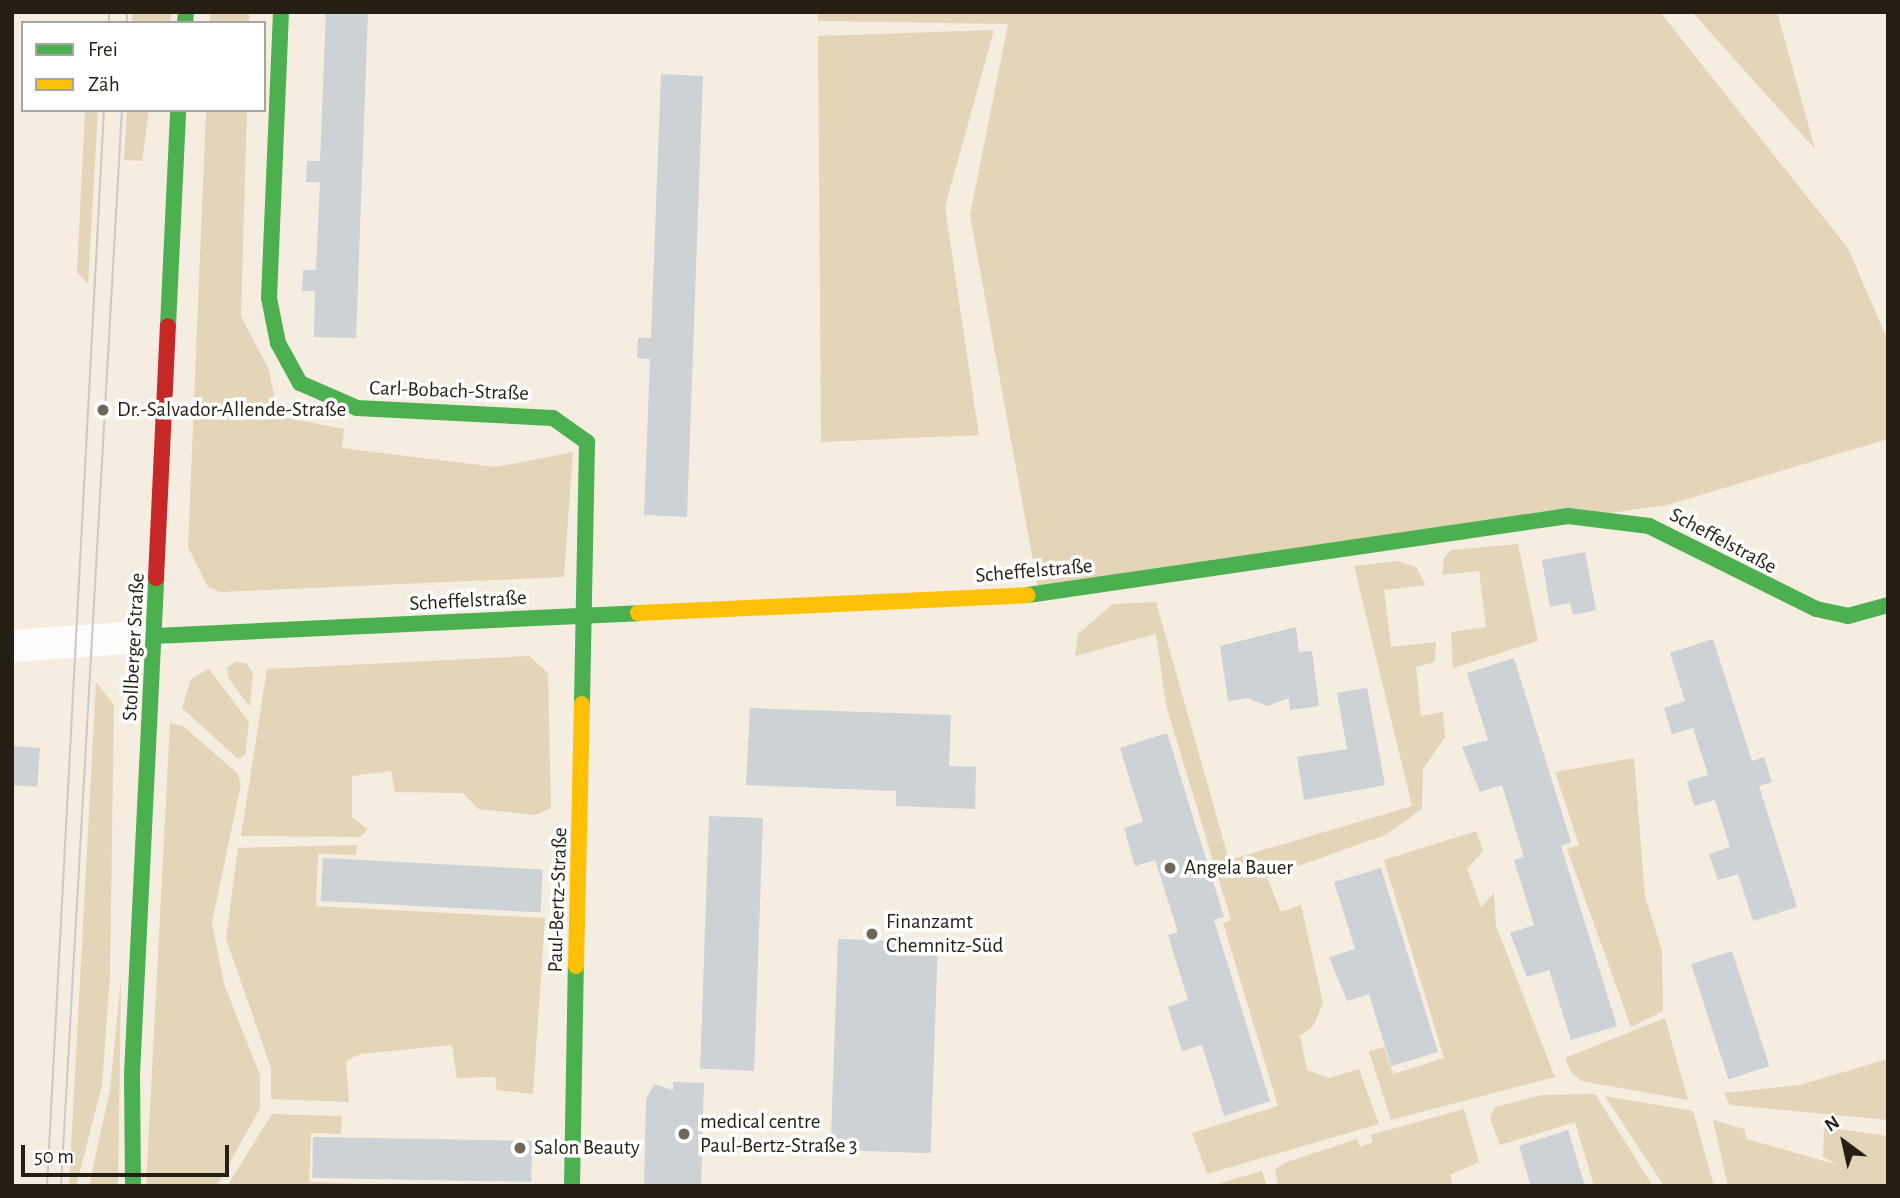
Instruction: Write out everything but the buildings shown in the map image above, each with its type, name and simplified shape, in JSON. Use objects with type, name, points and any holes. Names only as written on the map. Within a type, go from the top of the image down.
[{"type":"main road","name":"Carl-Bobach-Straße","points":[[281,12],[269,298],[278,343],[300,383],[335,402],[357,408],[519,412],[576,429],[587,442],[586,615]]},
{"type":"main road","name":"Stollberger Straße","points":[[133,1186],[132,1074],[178,112]]},
{"type":"main road","name":"Scheffelstraße","points":[[155,636],[1039,594],[1568,516],[1648,526],[1816,609],[1848,616],[1888,606]]},
{"type":"main road","name":"Paul-Bertz-Straße","points":[[572,1186],[586,615]]},
{"type":"street","points":[[12,646],[155,636]]},
{"type":"shaded area","points":[[132,12],[171,12],[171,21],[132,21]]},
{"type":"shaded area","points":[[210,12],[249,12],[249,21],[210,21]]},
{"type":"shaded area","points":[[818,12],[1660,12],[1848,248],[1888,341],[1888,439],[1667,505],[1039,594],[970,215],[1008,24],[818,21]]},
{"type":"shaded area","points":[[1692,12],[1777,12],[1815,149]]},
{"type":"shaded area","points":[[994,30],[945,207],[979,435],[821,442],[818,36]]},
{"type":"shaded area","points":[[85,112],[98,112],[88,284],[77,272]]},
{"type":"shaded area","points":[[127,112],[149,112],[142,161],[124,160]]},
{"type":"shaded area","points":[[206,112],[247,112],[241,316],[269,370],[278,416],[344,429],[342,448],[496,467],[573,452],[564,577],[221,592],[208,587],[188,547]]},
{"type":"shaded area","points":[[1518,544],[1538,641],[1453,668],[1451,632],[1486,627],[1479,571],[1442,575],[1444,558],[1451,550]]},
{"type":"shaded area","points":[[1397,561],[1416,567],[1426,585],[1384,590],[1391,647],[1436,642],[1435,662],[1416,667],[1421,716],[1443,712],[1445,737],[1423,769],[1422,809],[1385,835],[1267,877],[1281,912],[1301,905],[1323,1003],[1314,1025],[1300,1036],[1307,1070],[1329,1078],[1359,1069],[1379,1124],[1207,1174],[1192,1133],[1278,1106],[1223,923],[1231,920],[1166,705],[1156,634],[1075,656],[1078,634],[1113,604],[1156,602],[1229,860],[1412,806],[1354,566]]},
{"type":"shaded area","points":[[529,656],[548,673],[551,808],[536,815],[478,809],[463,793],[395,792],[391,771],[352,776],[352,817],[368,829],[360,837],[241,836],[267,669]]},
{"type":"shaded area","points":[[235,662],[246,663],[253,673],[250,707],[229,679],[227,668]]},
{"type":"shaded area","points":[[209,669],[249,722],[245,755],[238,759],[182,708],[191,679]]},
{"type":"shaded area","points":[[96,682],[114,705],[110,975],[102,1086],[76,1186],[69,1186]]},
{"type":"shaded area","points":[[170,723],[183,726],[237,773],[241,784],[212,923],[224,984],[260,1075],[260,1108],[217,1186],[146,1186]]},
{"type":"shaded area","points":[[1634,758],[1645,896],[1662,951],[1663,1011],[1631,1027],[1567,849],[1579,845],[1555,772]]},
{"type":"shaded area","points":[[1476,831],[1483,851],[1467,869],[1481,907],[1494,893],[1496,926],[1555,1077],[1391,1120],[1369,1052],[1384,1047],[1393,1074],[1444,1058],[1384,860]]},
{"type":"shaded area","points":[[357,845],[356,855],[318,854],[316,906],[545,918],[533,1094],[497,1090],[495,1077],[457,1078],[452,1045],[360,1054],[346,1061],[349,1102],[271,1099],[271,1068],[226,939],[238,848]]},
{"type":"shaded area","points":[[121,978],[118,1186],[89,1186],[110,1090]]},
{"type":"shaded area","points":[[1665,1018],[1688,1100],[1581,1081],[1571,1072],[1565,1058]]},
{"type":"shaded area","points":[[1888,1059],[1888,1120],[1730,1105],[1724,1093],[1800,1085]]},
{"type":"shaded area","points":[[1595,1094],[1653,1186],[1594,1186],[1575,1122],[1500,1145],[1490,1118],[1495,1107],[1541,1095]]},
{"type":"shaded area","points":[[1605,1096],[1693,1111],[1714,1186],[1664,1186]]},
{"type":"shaded area","points":[[1464,1109],[1479,1162],[1450,1175],[1453,1186],[1278,1186],[1275,1169],[1284,1163],[1357,1139],[1360,1147],[1373,1142],[1370,1135]]},
{"type":"shaded area","points":[[272,1114],[342,1116],[341,1134],[311,1133],[309,1182],[426,1186],[227,1186]]},
{"type":"shaded area","points":[[1713,1120],[1744,1129],[1747,1139],[1838,1165],[1823,1157],[1824,1127],[1888,1136],[1888,1186],[1728,1186]]},
{"type":"shaded area","points":[[1262,1171],[1267,1186],[1210,1186]]},
{"type":"tram line","points":[[109,12],[109,21]]},
{"type":"tram line","points":[[127,12],[127,21]]},
{"type":"tram line","points":[[47,1186],[104,112]]},
{"type":"tram line","points":[[61,1186],[122,112]]},
{"type":"traffic: fast","points":[[185,21],[186,12]]},
{"type":"traffic: fast","points":[[281,12],[269,298],[278,343],[300,383],[357,408],[553,418],[587,442],[582,704]]},
{"type":"traffic: fast","points":[[168,326],[178,112]]},
{"type":"traffic: fast","points":[[1028,595],[1568,516],[1649,526],[1816,609],[1848,616],[1888,605]]},
{"type":"traffic: fast","points":[[133,1186],[132,1074],[156,578]]},
{"type":"traffic: fast","points":[[155,636],[638,613]]},
{"type":"traffic: fast","points":[[572,1186],[576,966]]},
{"type":"traffic: slow","points":[[638,613],[1028,595]]},
{"type":"traffic: slow","points":[[576,966],[582,704]]},
{"type":"traffic: jam","points":[[156,578],[168,326]]},
{"type":"place","name":"Dr.-Salvador-Allende-Straße","points":[[103,410]]},
{"type":"place","name":"Angela Bauer","points":[[1170,868]]},
{"type":"place","name":"Finanzamt Chemnitz-Süd","points":[[872,934]]},
{"type":"place","name":"medical centre Paul-Bertz-Straße 3","points":[[684,1134]]},
{"type":"place","name":"Salon Beauty","points":[[520,1148]]}]
